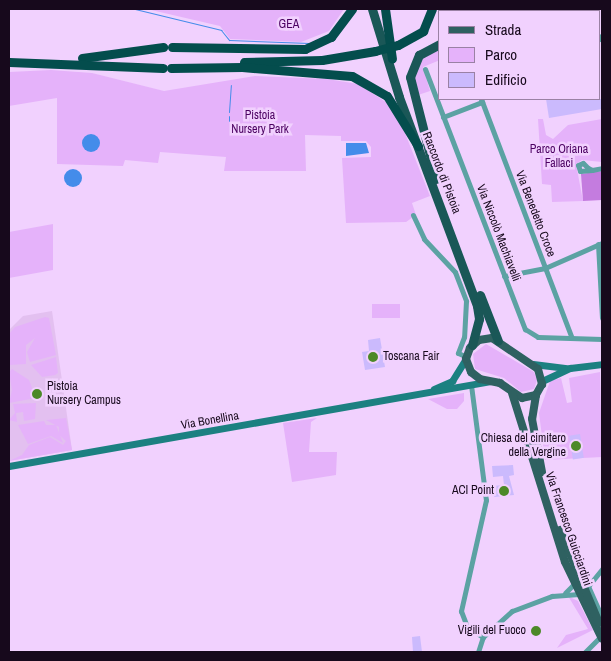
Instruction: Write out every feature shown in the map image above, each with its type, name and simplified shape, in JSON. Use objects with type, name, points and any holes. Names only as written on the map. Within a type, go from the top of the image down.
[{"type":"highway","points":[[62,61],[167,47],[215,50],[311,48],[337,32],[352,9]]},
{"type":"highway","name":"Raccordo di Pistoia","points":[[372,9],[418,146],[478,309],[472,345]]},
{"type":"highway","name":"Raccordo di Pistoia","points":[[377,9],[392,59],[498,341]]},
{"type":"highway","points":[[385,9],[392,59]]},
{"type":"highway","points":[[9,62],[62,61],[167,68],[271,61],[322,60],[375,52],[398,45],[423,31],[430,22],[432,9]]},
{"type":"highway","points":[[436,179],[410,77],[419,55],[438,45]]},
{"type":"highway","points":[[215,50],[271,61]]},
{"type":"highway","points":[[213,66],[332,72],[359,78],[387,96],[418,146]]},
{"type":"main road","points":[[536,395],[524,398],[512,393],[494,381],[475,376],[466,358],[472,345],[486,338],[498,341],[514,356],[532,364],[570,368],[602,364]]},
{"type":"main road","name":"Via Bonellina","points":[[415,396],[450,382],[466,358]]},
{"type":"main road","points":[[532,364],[542,381],[570,368]]},
{"type":"main road","name":"Via Bonellina","points":[[9,466],[494,381]]},
{"type":"main road","name":"Via Francesco Guicciardini","points":[[542,381],[536,395],[532,418],[543,476],[575,572],[602,635]]},
{"type":"main road","name":"Via Francesco Guicciardini","points":[[512,393],[574,584],[602,635]]},
{"type":"street","name":"Via Niccolò Machiavelli","points":[[425,69],[504,276],[530,333],[541,337],[571,336],[602,339]]},
{"type":"street","points":[[443,117],[482,100]]},
{"type":"street","name":"Via Benedetto Croce","points":[[482,100],[571,336]]},
{"type":"street","points":[[592,170],[602,168]]},
{"type":"street","points":[[413,216],[424,239],[455,272],[466,301],[464,338],[458,353],[466,358]]},
{"type":"street","points":[[504,276],[545,268],[600,244],[602,318]]},
{"type":"street","points":[[471,385],[486,486],[476,546],[461,611],[467,627],[483,637]]},
{"type":"street","points":[[602,569],[588,586],[602,617]]},
{"type":"street","points":[[565,593],[574,584]]},
{"type":"street","points":[[478,652],[483,637],[518,607],[565,593],[579,594]]},
{"type":"street","points":[[585,652],[602,635]]},
{"type":"shaded area","points":[[602,171],[602,200],[583,201],[581,174]]},
{"type":"shaded area","name":"Pistoia Nursery Campus","points":[[52,311],[72,450],[9,461],[9,330],[23,316]]},
{"type":"green space","name":"GEA","points":[[147,9],[344,9],[329,31],[301,42],[230,39],[220,26]]},
{"type":"green space","points":[[438,49],[438,61],[423,67],[430,91],[415,96],[412,78],[419,59]]},
{"type":"green space","name":"Pistoia Nursery Park","points":[[51,70],[92,73],[164,91],[255,76],[327,79],[358,84],[389,104],[403,128],[430,196],[412,203],[416,215],[406,222],[346,223],[342,158],[371,157],[371,147],[366,141],[341,141],[341,136],[305,135],[306,171],[224,171],[226,157],[160,152],[158,163],[125,160],[123,166],[57,164],[57,98],[9,106],[9,72]]},
{"type":"green space","name":"Parco Oriana Fallaci","points":[[538,119],[543,119],[546,135],[553,139],[568,125],[602,119],[602,162],[582,160],[576,164],[583,201],[552,202],[551,185],[542,184]]},
{"type":"green space","points":[[53,224],[53,270],[9,278],[9,232]]},
{"type":"green space","points":[[372,304],[400,304],[400,318],[372,318]]},
{"type":"green space","points":[[45,317],[49,318],[56,355],[30,362],[27,352],[35,338],[26,345],[26,364],[9,365],[9,334],[15,327]]},
{"type":"green space","points":[[486,344],[534,372],[537,380],[534,389],[521,392],[504,378],[475,369],[473,354]]},
{"type":"green space","points":[[56,357],[58,373],[55,375],[42,377],[31,365]]},
{"type":"green space","points":[[12,369],[29,380],[36,398],[9,403],[12,390],[9,372]]},
{"type":"green space","points":[[600,372],[602,457],[545,460],[539,413],[550,381],[561,378],[567,403],[572,402],[569,378]]},
{"type":"green space","points":[[464,393],[464,401],[457,409],[447,409],[428,399]]},
{"type":"green space","points":[[36,403],[35,419],[24,421],[23,412],[16,413],[17,422],[9,420],[15,413],[13,404]]},
{"type":"green space","points":[[66,418],[72,450],[9,461],[22,455],[29,445],[50,437],[63,445],[66,441],[59,435],[59,427],[46,420]]},
{"type":"green space","points":[[317,418],[311,422],[309,452],[337,452],[336,475],[292,482],[283,423]]},
{"type":"green space","points":[[44,421],[46,425],[56,425],[63,443],[51,436],[28,444],[18,425]]},
{"type":"green space","points":[[568,596],[578,601],[593,630],[557,648],[566,635],[588,629]]},
{"type":"water","points":[[91,134],[97,137],[100,143],[97,149],[91,152],[85,149],[82,143],[85,137]]},
{"type":"water","points":[[346,143],[366,143],[369,153],[346,156]]},
{"type":"water","points":[[73,169],[79,172],[82,178],[79,184],[73,187],[67,184],[64,178],[67,172]]},
{"type":"building","points":[[602,99],[602,109],[549,118],[546,100]]},
{"type":"building","name":"Toscana Fair","points":[[380,338],[385,367],[365,370],[362,352],[369,351],[368,340]]},
{"type":"building","name":"Chiesa del cimitero della Vergine","points":[[580,434],[584,458],[573,459],[569,436]]},
{"type":"building","points":[[513,465],[514,475],[509,476],[514,495],[494,497],[493,486],[504,485],[503,476],[493,477],[492,466]]},
{"type":"building","points":[[420,636],[422,652],[413,652],[412,637]]},
{"type":"waterway","points":[[135,9],[221,30],[229,40],[309,43]]},
{"type":"waterway","points":[[229,112],[231,85]]},
{"type":"waterway","points":[[229,116],[229,121]]},
{"type":"place","name":"Toscana Fair","points":[[373,357]]},
{"type":"place","name":"Pistoia Nursery Campus","points":[[37,394]]},
{"type":"place","name":"Chiesa del cimitero della Vergine","points":[[576,446]]},
{"type":"place","name":"ACI Point","points":[[504,491]]},
{"type":"place","name":"Vigili del Fuoco","points":[[536,631]]}]
